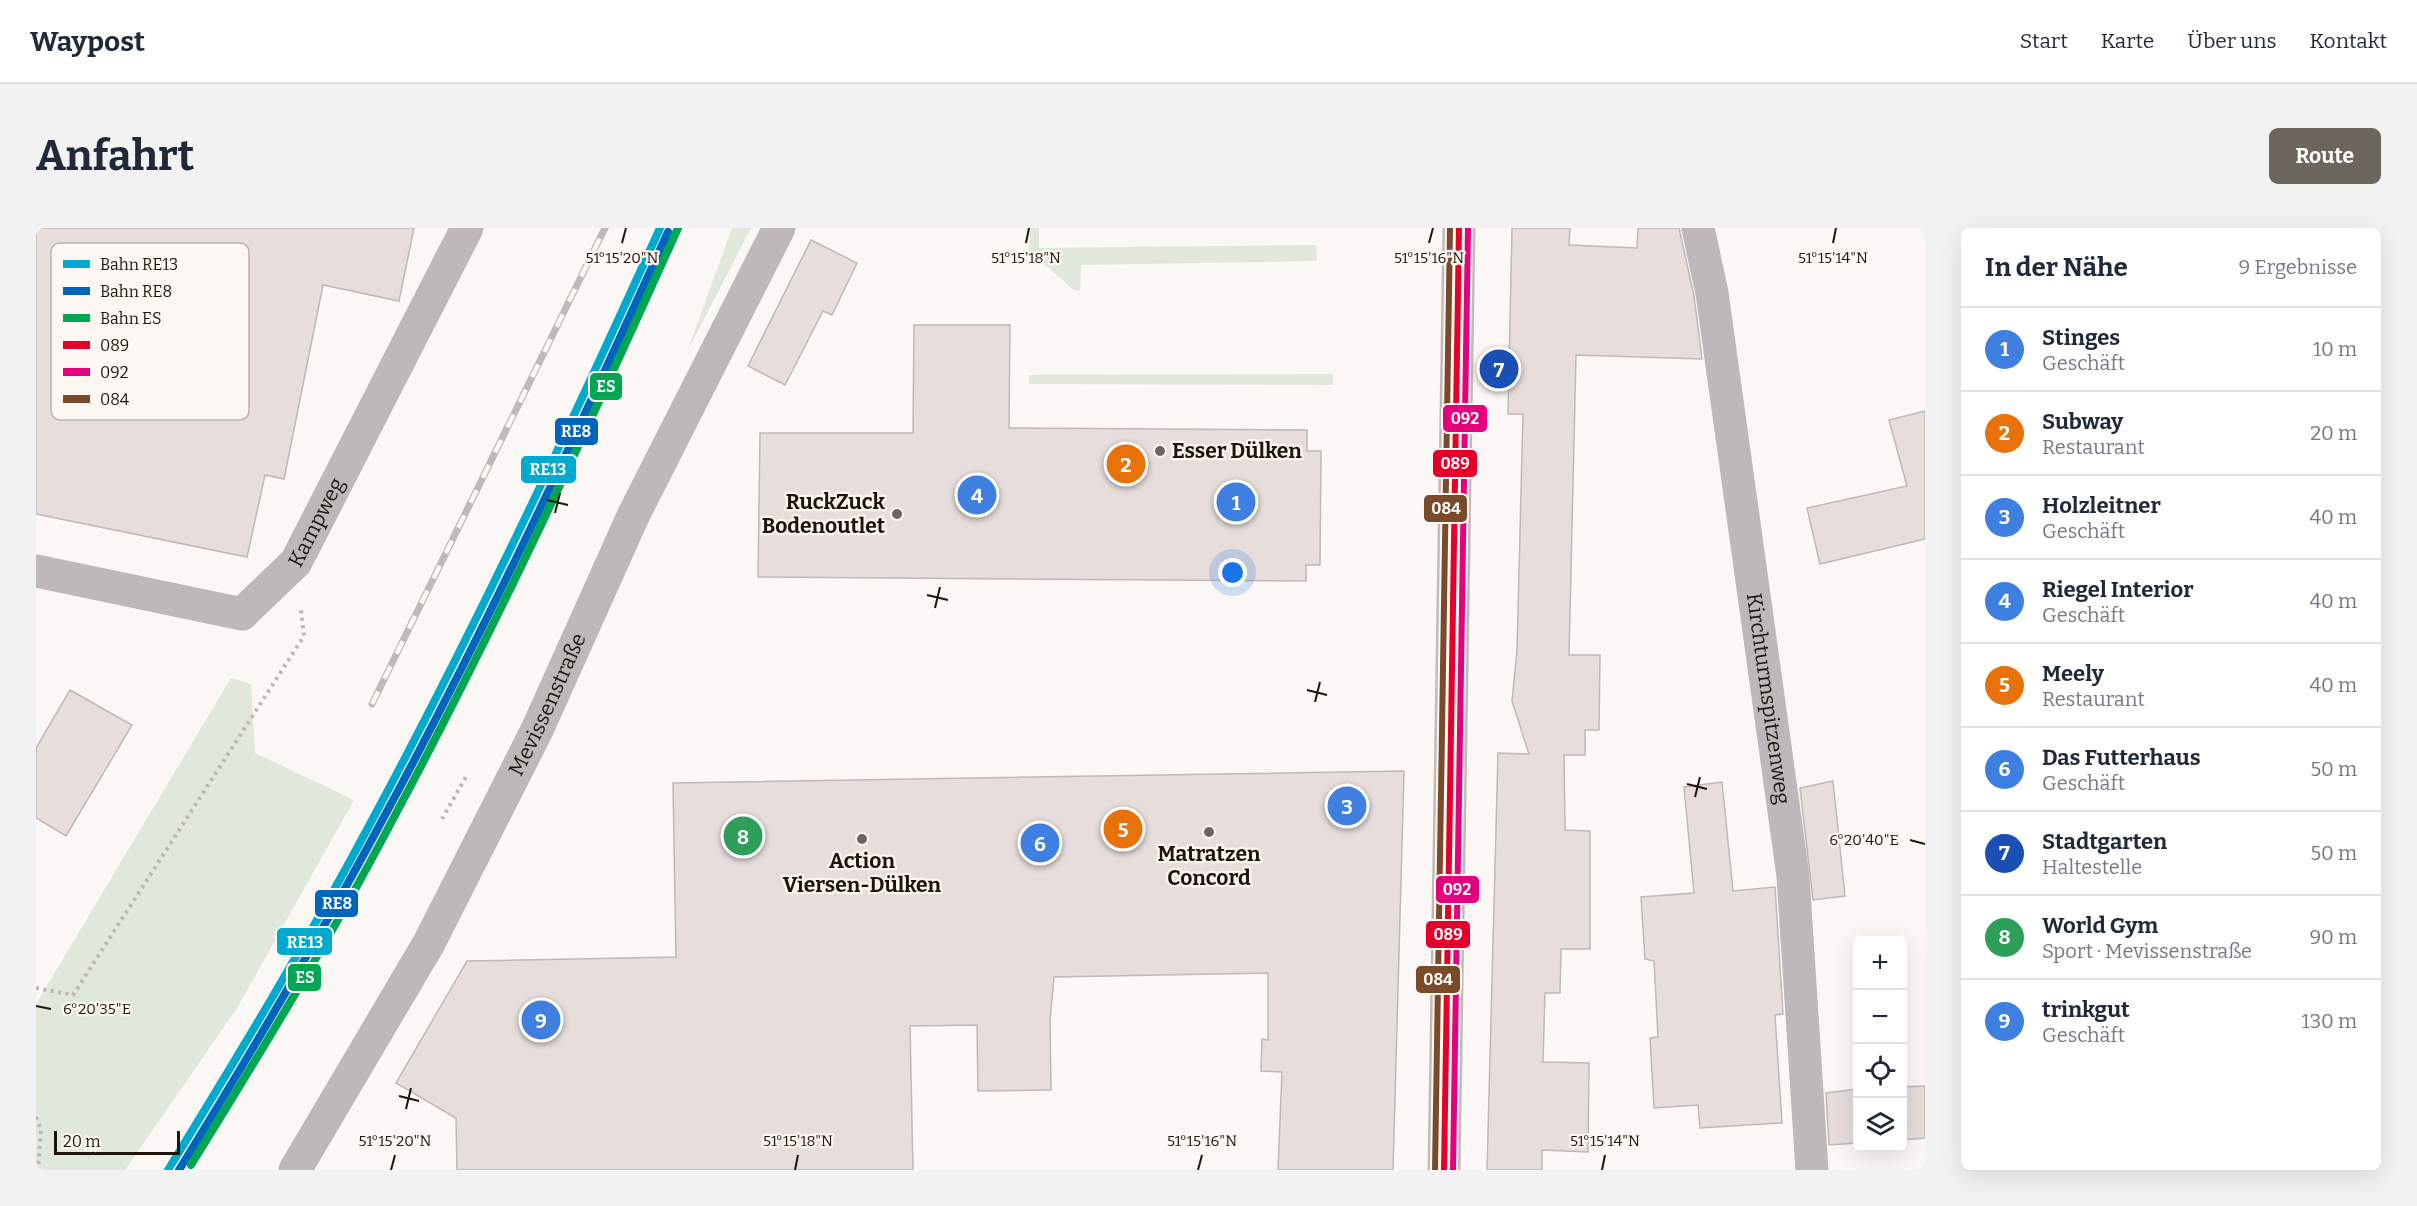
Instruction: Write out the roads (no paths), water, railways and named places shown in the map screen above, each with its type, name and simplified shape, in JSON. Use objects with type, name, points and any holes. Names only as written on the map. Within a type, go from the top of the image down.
[{"type":"main road","points":[[1444,1170],[1459,228]]},
{"type":"street","name":"Kampweg","points":[[36,571],[242,614],[296,562],[466,228]]},
{"type":"street","name":"Mevissenstraße","points":[[295,1170],[429,943],[537,730],[634,514],[779,228]]},
{"type":"street","name":"Kirchturmspitzenweg","points":[[1698,228],[1712,293],[1793,876],[1812,1170]]},
{"type":"railway","points":[[372,704],[605,228]]},
{"type":"rail line","name":"RE13","points":[[168,1170],[297,955],[409,751],[520,528],[660,228]]},
{"type":"rail line","name":"ES","points":[[191,1165],[320,952],[468,675],[540,527],[678,228]]},
{"type":"rail line","name":"RE8","points":[[179,1170],[305,959],[416,757],[528,534],[668,232]]},
{"type":"place","name":"Stadtgarten","points":[[1499,369]]},
{"type":"place","name":"Esser Dülken","points":[[1160,451]]},
{"type":"place","name":"Subway","points":[[1126,464]]},
{"type":"place","name":"Riegel Interior","points":[[977,495]]},
{"type":"place","name":"Stinges","points":[[1236,502]]},
{"type":"place","name":"RuckZuck Bodenoutlet","points":[[897,514]]},
{"type":"place","name":"Holzleitner","points":[[1347,806]]},
{"type":"place","name":"Meely","points":[[1123,829]]},
{"type":"place","name":"Matratzen Concord","points":[[1209,832]]},
{"type":"place","name":"World Gym","points":[[743,836]]},
{"type":"place","name":"Action Viersen-Dülken","points":[[862,839]]},
{"type":"place","name":"Das Futterhaus","points":[[1040,843]]},
{"type":"place","name":"trinkgut","points":[[541,1020]]}]
